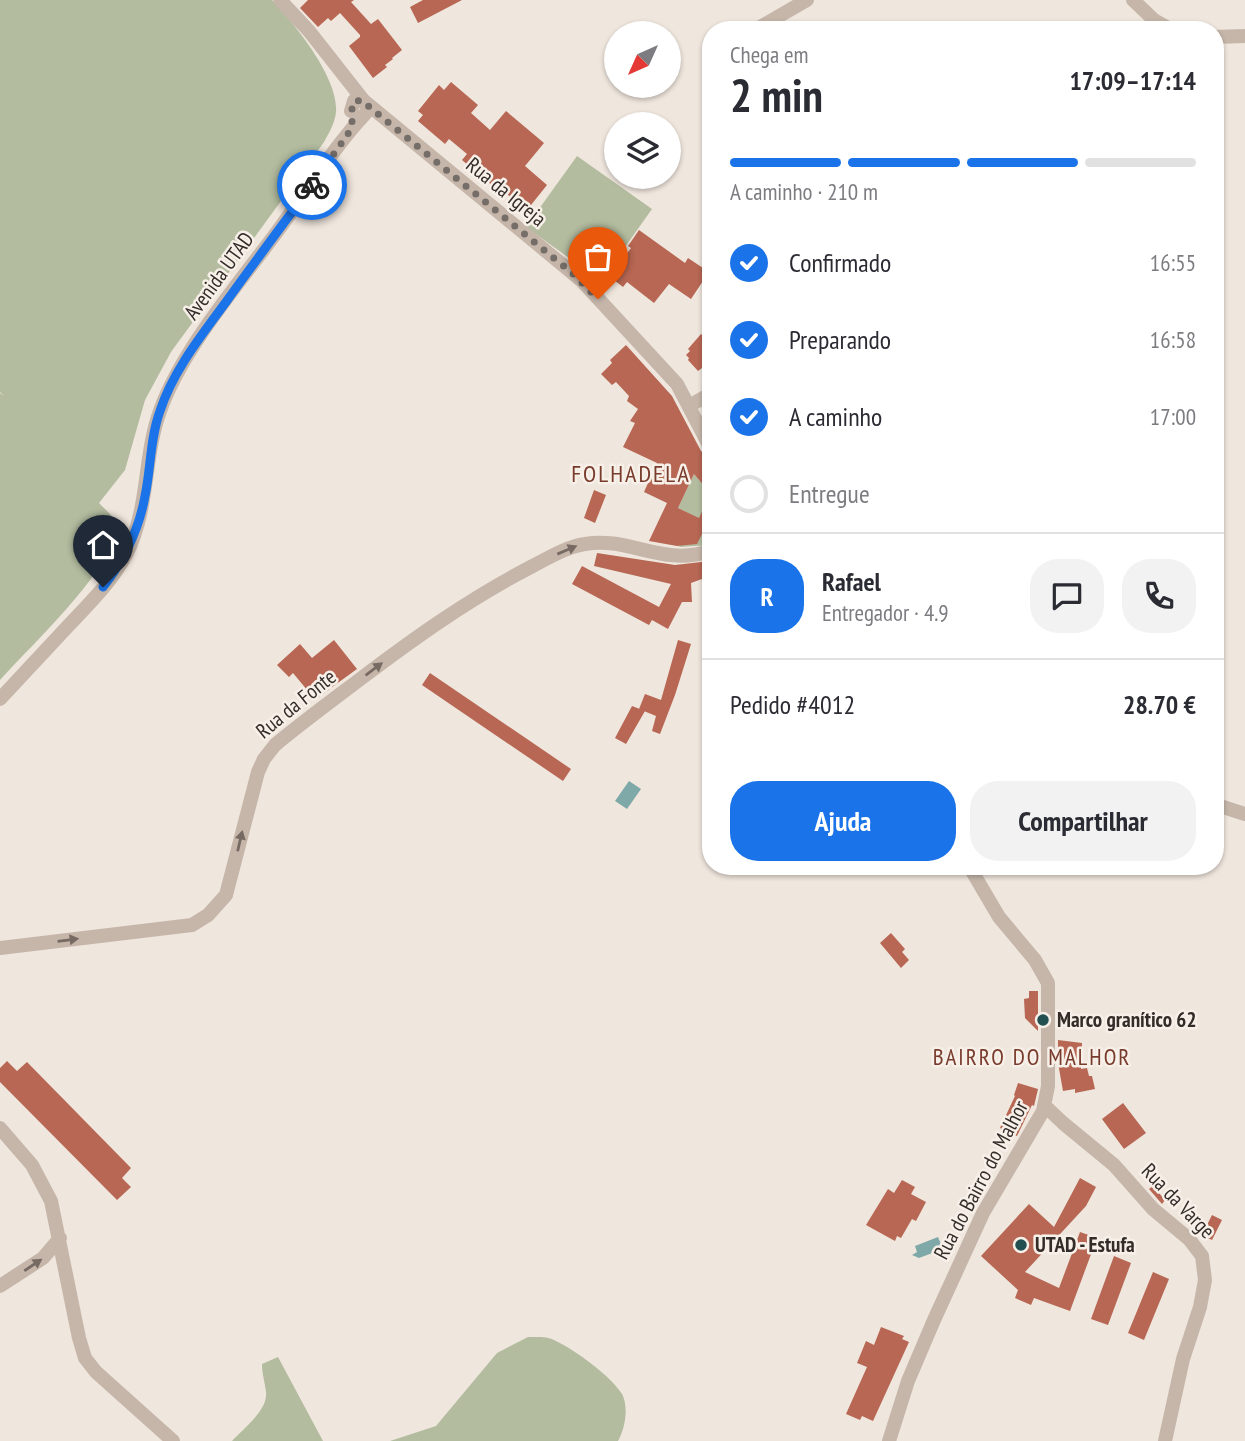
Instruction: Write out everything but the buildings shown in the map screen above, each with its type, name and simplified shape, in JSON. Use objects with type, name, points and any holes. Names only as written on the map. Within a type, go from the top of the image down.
[{"type":"street","points":[[280,0],[331,60],[361,108]]},
{"type":"street","points":[[771,21],[807,0]]},
{"type":"street","points":[[1133,0],[1156,21]]},
{"type":"street","points":[[1224,37],[1245,36]]},
{"type":"street","name":"Rua da Igreja","points":[[361,108],[385,121],[576,276],[673,379],[702,431]]},
{"type":"street","name":"Avenida UTAD","points":[[0,699],[89,605],[126,555],[140,519],[155,432],[169,390],[198,341],[348,134],[361,108]]},
{"type":"street","points":[[689,406],[702,399]]},
{"type":"street","name":"Rua da Fonte","points":[[0,948],[197,923],[218,906],[226,895],[247,810],[264,759],[275,745],[436,622],[484,591],[582,544],[604,543],[667,556],[702,554]]},
{"type":"street","points":[[1224,807],[1245,814]]},
{"type":"street","name":"Rua do Bairro do Malhor","points":[[889,1441],[908,1381],[983,1213],[1031,1135],[1044,1105],[1048,1086],[1048,983],[1041,968],[999,918],[975,875]]},
{"type":"street","name":"Rua da Varge","points":[[1044,1105],[1114,1165],[1153,1209],[1189,1239],[1202,1256],[1206,1274],[1165,1441]]},
{"type":"street","points":[[0,1128],[45,1186],[54,1208],[85,1358],[96,1372],[173,1441]]},
{"type":"street","points":[[0,1286],[43,1258],[60,1238]]},
{"type":"green space","points":[[0,0],[272,0],[292,22],[323,68],[335,98],[336,112],[324,142],[171,352],[145,400],[125,470],[99,503],[122,526],[111,548],[68,608],[0,680],[0,393],[4,396],[0,392]]},
{"type":"green space","points":[[577,156],[604,175],[604,189],[624,189],[652,209],[601,281],[526,227]]},
{"type":"green space","points":[[694,474],[702,484],[702,546],[679,547],[694,516],[678,508]]},
{"type":"green space","points":[[528,1337],[548,1338],[562,1344],[581,1356],[617,1387],[624,1399],[626,1411],[618,1441],[390,1441],[436,1426],[497,1353]]},
{"type":"green space","points":[[278,1357],[323,1441],[232,1441],[254,1418],[266,1399],[262,1364]]},
{"type":"water","points":[[629,781],[641,789],[627,809],[615,801]]},
{"type":"water","points":[[938,1237],[943,1249],[919,1258],[912,1255],[917,1252],[915,1246]]},
{"type":"way so far","points":[[312,185],[348,134],[352,122],[352,103],[356,100],[364,101],[585,284],[598,299]]},
{"type":"place","name":"Marco granítico 62","points":[[1043,1020]]},
{"type":"place","name":"UTAD - Estufa","points":[[1021,1245]]},
{"type":"district","name":"FOLHADELA","points":[[631,474]]},
{"type":"district","name":"BAIRRO DO MALHOR","points":[[1032,1057]]},
{"type":"route","points":[[103,587],[126,555],[140,519],[155,432],[169,390],[198,341],[312,185]]}]
